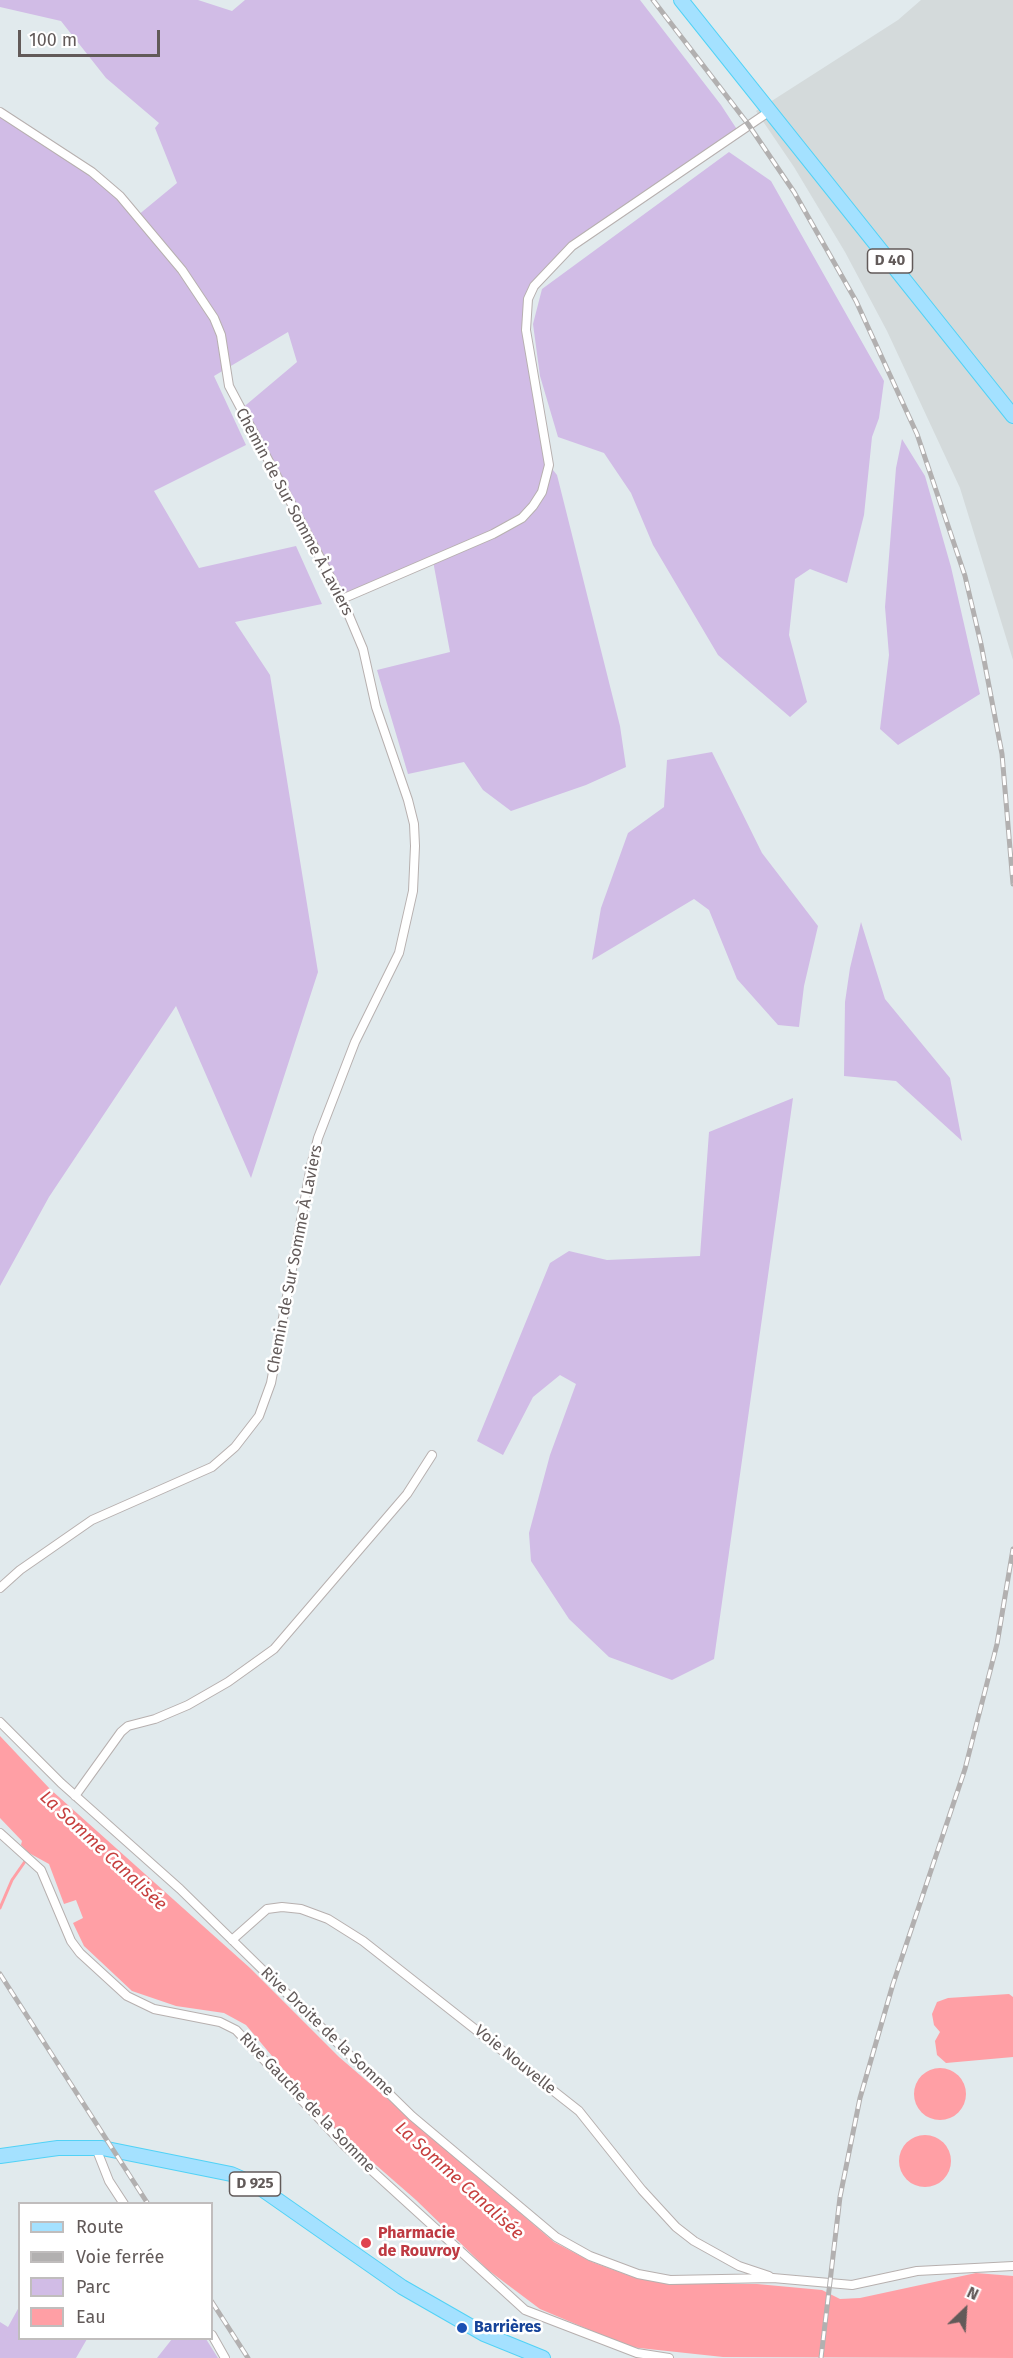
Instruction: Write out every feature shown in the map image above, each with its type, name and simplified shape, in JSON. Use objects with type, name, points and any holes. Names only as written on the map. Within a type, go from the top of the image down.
[{"type":"main road","name":"D 40","points":[[681,0],[1013,416]]},
{"type":"main road","name":"D 925","points":[[0,2157],[58,2148],[96,2148],[152,2156],[231,2174],[247,2180],[402,2287],[484,2334],[543,2358]]},
{"type":"street","points":[[342,599],[493,534],[522,518],[533,506],[542,492],[549,465],[526,330],[528,299],[534,286],[572,246],[768,109]]},
{"type":"street","name":"Chemin de Sur Somme À Laviers","points":[[0,112],[108,185],[182,270],[214,318],[221,335],[225,374],[240,410],[342,599],[363,649],[376,707],[414,824],[415,870],[410,911],[399,952],[355,1042],[318,1138],[267,1397],[259,1416],[235,1447],[212,1467],[92,1520],[20,1570],[0,1588]]},
{"type":"street","points":[[75,1796],[121,1732],[128,1726],[155,1719],[188,1705],[228,1682],[274,1649],[407,1494],[432,1455]]},
{"type":"street","name":"Rive Droite de la Somme","points":[[0,1722],[75,1796],[180,1888],[412,2116],[556,2237],[590,2256],[638,2274],[659,2278],[773,2278],[852,2285],[917,2271],[1013,2266]]},
{"type":"street","name":"Rive Gauche de la Somme","points":[[0,1833],[41,1870],[71,1941],[80,1953],[127,1996],[154,2009],[220,2022],[236,2030],[345,2146],[525,2310],[637,2353],[669,2358]]},
{"type":"street","name":"Voie Nouvelle","points":[[232,1940],[267,1909],[282,1907],[301,1909],[328,1920],[354,1936],[579,2111],[642,2190],[676,2227],[694,2241],[739,2266],[773,2278]]},
{"type":"street","points":[[96,2148],[122,2202]]},
{"type":"street","points":[[213,2337],[225,2358]]},
{"type":"shaded area","points":[[921,0],[1013,0],[1013,660],[960,488],[887,331],[845,252],[794,167],[756,111],[898,20]]},
{"type":"green space","points":[[0,0],[198,0],[232,11],[245,0],[640,0],[721,105],[738,131],[588,235],[534,286],[526,330],[549,465],[557,475],[620,726],[626,767],[586,785],[511,811],[483,790],[464,762],[408,774],[377,670],[450,652],[433,561],[342,599],[240,410],[297,362],[288,332],[214,376],[246,445],[154,491],[199,568],[296,546],[322,604],[235,622],[270,675],[318,972],[251,1178],[176,1006],[49,1197],[0,1286],[0,112],[92,172],[137,216],[177,183],[155,128],[159,123],[106,78],[61,21],[0,7]]},
{"type":"green space","points":[[729,152],[771,181],[884,381],[879,418],[872,437],[864,515],[847,583],[810,569],[795,579],[789,635],[807,702],[790,717],[718,655],[653,545],[631,493],[604,453],[558,437],[540,376],[533,324],[542,289]]},
{"type":"green space","points":[[902,439],[925,476],[951,567],[980,694],[898,745],[880,729],[889,655],[885,607],[896,468]]},
{"type":"green space","points":[[712,752],[762,853],[818,926],[804,986],[799,1027],[778,1025],[737,979],[709,910],[694,899],[592,960],[601,908],[628,833],[664,807],[667,760]]},
{"type":"green space","points":[[861,922],[885,999],[950,1078],[962,1141],[896,1081],[844,1076],[845,1002]]},
{"type":"green space","points":[[793,1098],[714,1659],[672,1680],[609,1657],[569,1619],[531,1561],[529,1533],[550,1455],[576,1384],[560,1375],[533,1397],[503,1455],[477,1441],[550,1263],[569,1251],[607,1260],[700,1256],[709,1132]]},
{"type":"green space","points":[[18,2309],[18,2340],[86,2340],[76,2358],[0,2358],[0,2322],[8,2327]]},
{"type":"green space","points":[[171,2340],[207,2340],[218,2358],[157,2358]]},
{"type":"water","name":"La Somme Canalisée","points":[[0,1736],[50,1789],[250,1968],[339,2057],[554,2242],[592,2262],[633,2277],[674,2284],[757,2284],[822,2290],[840,2299],[860,2298],[976,2273],[1013,2276],[1013,2358],[723,2357],[630,2347],[540,2309],[488,2270],[416,2200],[329,2124],[246,2025],[224,2013],[176,2006],[132,1991],[84,1946],[73,1923],[83,1918],[76,1900],[64,1904],[49,1864],[29,1853],[21,1845],[22,1841],[0,1818]]},
{"type":"water","points":[[1009,1994],[1013,1997],[1013,2057],[946,2063],[937,2055],[935,2041],[940,2032],[934,2025],[932,2014],[937,2002],[948,1998]]},
{"type":"water","points":[[940,2068],[950,2070],[958,2076],[964,2084],[966,2094],[964,2104],[958,2112],[950,2118],[940,2120],[930,2118],[922,2112],[916,2104],[914,2094],[916,2084],[922,2076],[930,2070]]},
{"type":"water","points":[[925,2135],[935,2137],[943,2143],[949,2151],[951,2161],[949,2171],[943,2179],[935,2185],[925,2187],[915,2185],[907,2179],[901,2171],[899,2161],[901,2151],[907,2143],[915,2137]]},
{"type":"waterway","points":[[0,1908],[12,1880],[26,1860]]},
{"type":"railway","points":[[653,0],[748,124],[794,192],[856,301],[917,434],[965,576],[981,644],[1002,754],[1013,884]]},
{"type":"railway","points":[[821,2358],[840,2197],[860,2098],[893,1984],[965,1769],[997,1644],[1013,1549]]},
{"type":"railway","points":[[0,1974],[147,2202]]},
{"type":"railway","points":[[213,2304],[248,2358]]},
{"type":"place","name":"Pharmacie de Rouvroy","points":[[366,2243]]},
{"type":"place","name":"Barrières","points":[[462,2328]]}]
